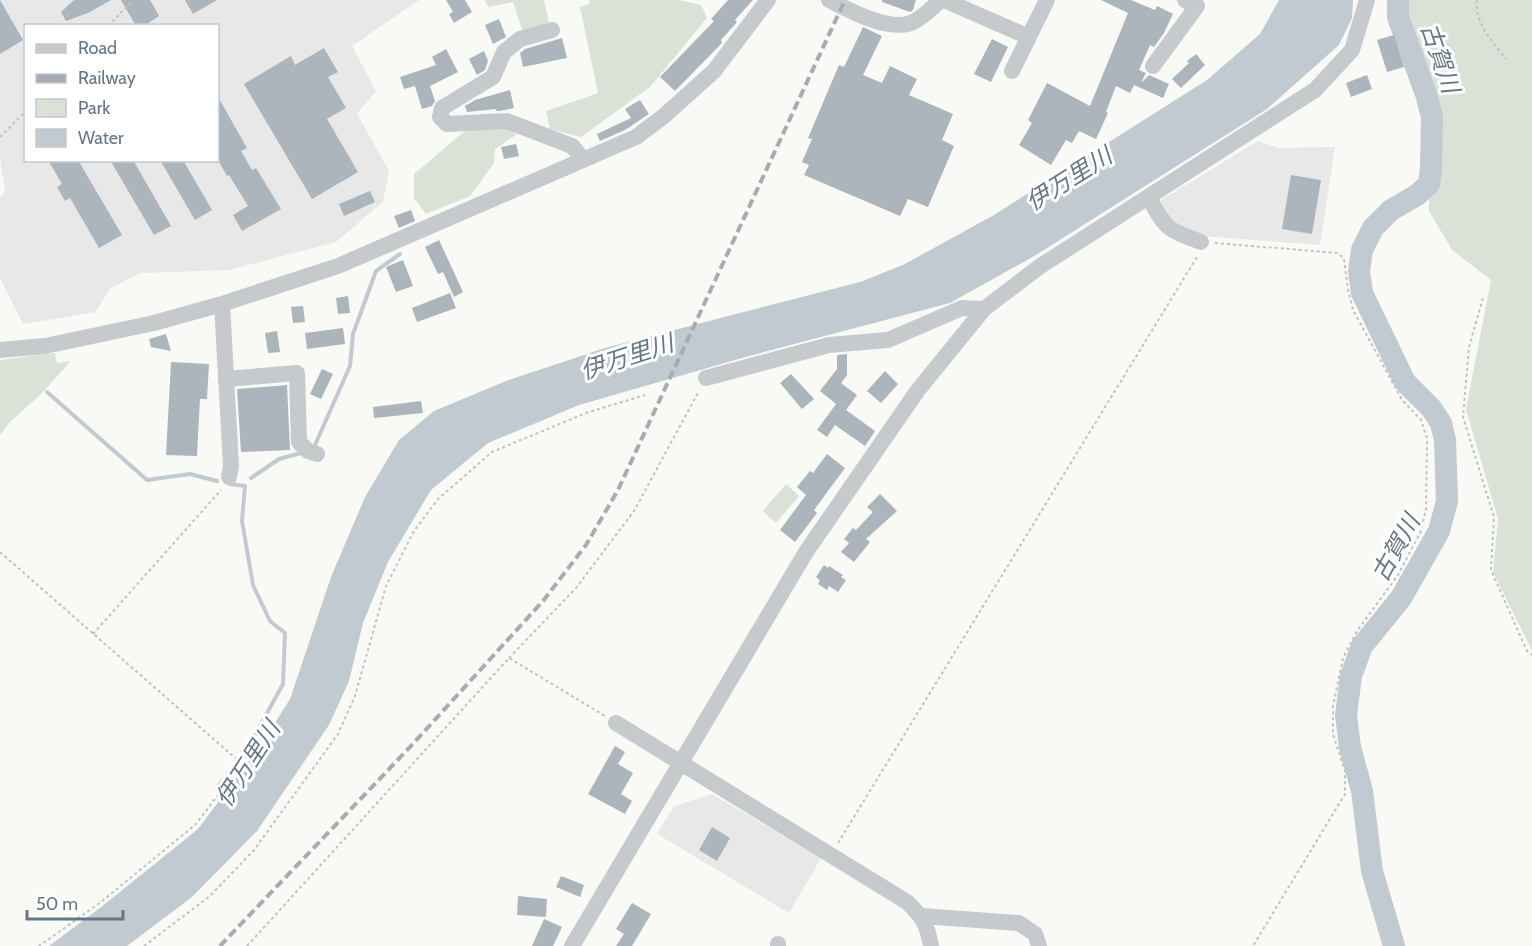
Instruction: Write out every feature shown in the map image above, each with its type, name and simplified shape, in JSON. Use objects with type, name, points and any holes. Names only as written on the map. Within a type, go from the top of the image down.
[{"type":"street","points":[[0,350],[45,346],[154,323],[222,304],[338,266],[636,137],[679,104],[714,72],[768,0]]},
{"type":"street","points":[[830,0],[863,16],[894,26],[914,22],[943,0],[1029,37]]},
{"type":"street","points":[[1012,71],[1047,0]]},
{"type":"street","points":[[1153,66],[1197,6],[1185,0]]},
{"type":"street","points":[[572,946],[806,552],[918,390],[984,309],[1039,267],[1315,90],[1352,50],[1367,0]]},
{"type":"street","points":[[552,30],[520,39],[504,52],[493,77],[442,108],[440,117],[447,124],[507,121],[572,146],[583,159]]},
{"type":"street","points":[[1149,198],[1164,225],[1174,232],[1201,242]]},
{"type":"street","points":[[222,304],[231,466],[229,477]]},
{"type":"street","points":[[706,378],[829,345],[888,340],[962,308],[984,309]]},
{"type":"street","points":[[226,379],[297,373],[299,442],[308,452],[317,454]]},
{"type":"street","points":[[616,723],[907,902],[922,916],[931,946]]},
{"type":"street","points":[[922,916],[1019,923],[1035,934],[1038,946]]},
{"type":"path","points":[[110,24],[133,0]]},
{"type":"path","points":[[1477,0],[1476,8],[1483,29],[1506,59]]},
{"type":"path","points":[[0,137],[24,113]]},
{"type":"path","points":[[830,856],[1196,258],[1201,242],[1338,253],[1344,259],[1353,310],[1402,400],[1421,420],[1427,438],[1426,509],[1421,531],[1398,575],[1357,631],[1343,658],[1333,706],[1333,734],[1345,771],[1345,794],[1253,946]]},
{"type":"path","points":[[1483,298],[1469,347],[1463,417],[1494,517],[1491,570],[1527,651],[1532,655]]},
{"type":"path","points":[[247,946],[509,658],[576,588],[634,511],[706,378]]},
{"type":"path","points":[[144,946],[210,896],[254,850],[338,734],[355,696],[387,586],[414,531],[438,499],[492,452],[586,413],[645,395]]},
{"type":"path","points":[[93,634],[222,489],[229,477]]},
{"type":"path","points":[[0,552],[242,764],[195,825],[101,902],[39,946]]},
{"type":"path","points":[[509,658],[616,723]]},
{"type":"shaded area","points":[[0,0],[419,0],[352,46],[376,91],[357,114],[389,171],[383,202],[336,242],[229,270],[140,273],[111,288],[95,312],[23,324],[0,278],[0,198],[5,191],[0,158]]},
{"type":"shaded area","points":[[1258,141],[1279,148],[1335,147],[1320,245],[1201,236],[1168,223],[1161,200]]},
{"type":"shaded area","points":[[712,794],[821,858],[789,913],[657,834],[674,806]]},
{"type":"green space","points":[[484,0],[544,0],[549,22],[523,32],[513,2],[489,7]]},
{"type":"green space","points":[[589,0],[679,0],[701,5],[707,18],[650,87],[581,137],[550,129],[546,111],[598,93],[580,7],[589,4]]},
{"type":"green space","points":[[1400,0],[1532,0],[1532,651],[1493,572],[1498,519],[1466,409],[1491,280],[1452,250],[1429,211],[1430,97],[1401,13]]},
{"type":"green space","points":[[508,126],[516,135],[495,149],[494,163],[470,196],[426,214],[414,198],[414,174],[466,130]]},
{"type":"green space","points":[[55,353],[57,363],[71,361],[40,395],[9,423],[0,435],[0,360]]},
{"type":"green space","points":[[786,484],[799,496],[776,523],[763,511]]},
{"type":"water","name":"伊万里川","points":[[1279,0],[1353,0],[1352,18],[1339,45],[1267,109],[1036,255],[950,303],[749,356],[579,405],[488,443],[431,490],[388,562],[363,623],[349,681],[329,725],[257,831],[192,897],[127,946],[49,946],[198,829],[263,742],[290,699],[331,577],[365,497],[399,440],[434,411],[506,381],[605,348],[860,282],[903,265],[994,215],[1207,80],[1260,34]]},
{"type":"building","points":[[0,0],[23,40],[0,54]]},
{"type":"building","points":[[74,0],[111,0],[88,13],[66,21],[61,12]]},
{"type":"building","points":[[121,0],[150,0],[159,16],[147,24],[135,24]]},
{"type":"building","points":[[185,0],[217,0],[193,14]]},
{"type":"building","points":[[446,0],[465,0],[472,12],[454,23],[449,14],[453,12]]},
{"type":"building","points":[[728,0],[753,0],[735,20],[737,22],[721,40],[722,43],[675,91],[660,77],[714,21],[711,19]]},
{"type":"building","points":[[882,0],[916,0],[910,12],[882,2]]},
{"type":"building","points":[[1101,0],[1131,0],[1155,10],[1157,6],[1173,14],[1154,47],[1150,45],[1139,70],[1146,73],[1141,83],[1149,75],[1169,84],[1163,98],[1134,85],[1130,93],[1116,86],[1106,112],[1108,113],[1096,139],[1079,131],[1072,143],[1066,140],[1051,165],[1019,145],[1032,123],[1028,120],[1047,83],[1090,106],[1128,13]]},
{"type":"building","points":[[499,19],[506,37],[493,44],[485,25]]},
{"type":"building","points":[[863,27],[882,36],[863,75],[882,83],[890,66],[917,79],[909,95],[953,114],[942,140],[954,146],[928,207],[908,199],[900,216],[804,175],[809,165],[802,162],[812,139],[808,138],[839,65],[844,67]]},
{"type":"building","points":[[1394,35],[1404,67],[1387,72],[1377,40]]},
{"type":"building","points":[[562,38],[567,58],[523,67],[520,53],[525,49]]},
{"type":"building","points":[[992,39],[1008,47],[991,82],[974,74]]},
{"type":"building","points":[[324,48],[338,72],[328,77],[346,108],[327,119],[358,172],[312,199],[244,84],[291,56],[295,65]]},
{"type":"building","points":[[446,49],[458,72],[430,86],[435,101],[432,106],[422,109],[415,86],[404,89],[400,77],[436,65],[432,57]]},
{"type":"building","points":[[484,51],[488,61],[485,70],[477,75],[469,59]]},
{"type":"building","points":[[1196,54],[1205,65],[1181,88],[1172,79]]},
{"type":"building","points":[[1367,75],[1372,89],[1351,97],[1346,83]]},
{"type":"building","points":[[510,90],[514,108],[500,111],[496,109],[467,112],[465,106],[475,100]]},
{"type":"building","points":[[219,99],[247,148],[241,151],[252,170],[256,168],[281,209],[242,231],[233,215],[248,206],[229,175],[227,176],[219,162]]},
{"type":"building","points":[[640,100],[649,114],[625,130],[600,141],[597,134],[631,118],[625,109]]},
{"type":"building","points":[[516,144],[519,156],[504,159],[501,147]]},
{"type":"building","points":[[49,162],[79,162],[122,235],[99,248],[70,198],[65,201],[57,187],[62,184]]},
{"type":"building","points":[[111,162],[134,162],[171,226],[154,235]]},
{"type":"building","points":[[161,162],[184,162],[212,210],[195,220]]},
{"type":"building","points":[[1291,175],[1321,180],[1312,234],[1282,229]]},
{"type":"building","points":[[370,191],[375,202],[344,216],[339,204]]},
{"type":"building","points":[[411,210],[415,221],[399,228],[394,216]]},
{"type":"building","points":[[439,240],[463,292],[454,297],[443,272],[438,274],[425,247]]},
{"type":"building","points":[[403,260],[413,286],[396,292],[386,267]]},
{"type":"building","points":[[450,293],[456,308],[417,322],[412,308]]},
{"type":"building","points":[[348,296],[350,313],[338,314],[336,298]]},
{"type":"building","points":[[303,306],[305,322],[293,323],[291,307]]},
{"type":"building","points":[[343,328],[345,344],[307,349],[305,333]]},
{"type":"building","points":[[277,331],[280,352],[268,353],[265,333]]},
{"type":"building","points":[[166,334],[171,351],[151,347],[149,339]]},
{"type":"building","points":[[847,354],[847,375],[841,383],[857,395],[846,410],[875,431],[865,446],[835,425],[827,437],[817,430],[836,404],[820,391],[837,369],[837,355]]},
{"type":"building","points":[[171,362],[209,364],[207,399],[200,399],[197,456],[166,455]]},
{"type":"building","points":[[322,369],[333,374],[321,399],[310,394]]},
{"type":"building","points":[[885,371],[898,384],[881,403],[867,391]]},
{"type":"building","points":[[791,374],[814,399],[802,409],[780,383]]},
{"type":"building","points":[[287,385],[290,450],[241,452],[237,389]]},
{"type":"building","points":[[421,401],[423,413],[374,418],[373,407]]},
{"type":"building","points":[[827,454],[845,468],[814,510],[817,513],[795,542],[780,530],[806,495],[797,487],[810,471],[813,473]]},
{"type":"building","points":[[880,494],[897,511],[866,539],[870,542],[854,562],[841,552],[849,543],[844,539],[853,528],[856,530],[873,512],[867,507]]},
{"type":"building","points":[[824,565],[843,575],[841,577],[846,580],[838,592],[829,586],[827,590],[818,584],[820,580],[816,577]]},
{"type":"building","points":[[615,746],[625,752],[618,764],[633,773],[621,794],[632,801],[625,814],[588,794]]},
{"type":"building","points":[[712,827],[730,838],[717,861],[699,850]]},
{"type":"building","points":[[561,876],[584,885],[580,897],[556,887]]},
{"type":"building","points":[[518,896],[547,899],[546,917],[517,915]]},
{"type":"building","points":[[632,903],[651,914],[632,946],[616,946],[624,934],[616,929]]},
{"type":"building","points":[[544,919],[562,927],[553,946],[532,946]]},
{"type":"waterway","name":"古賀川","points":[[1394,946],[1372,871],[1362,791],[1350,747],[1346,715],[1351,676],[1362,646],[1401,598],[1439,531],[1447,501],[1445,440],[1441,423],[1431,408],[1405,382],[1362,293],[1359,271],[1362,250],[1373,228],[1391,210],[1417,195],[1429,184],[1432,117],[1398,17],[1398,0]]},
{"type":"waterway","points":[[315,445],[350,366],[353,334],[376,271],[400,254]]},
{"type":"waterway","points":[[47,392],[147,480],[190,474],[217,481]]},
{"type":"waterway","points":[[251,478],[279,459],[301,453]]},
{"type":"waterway","name":"伊万里川","points":[[230,484],[245,486],[242,521],[253,585],[270,621],[285,633],[283,684],[245,753]]},
{"type":"waterway","name":"伊万里川","points":[[217,787],[233,769]]},
{"type":"railway","points":[[220,946],[411,746],[543,601],[586,545],[618,490],[845,0]]}]
